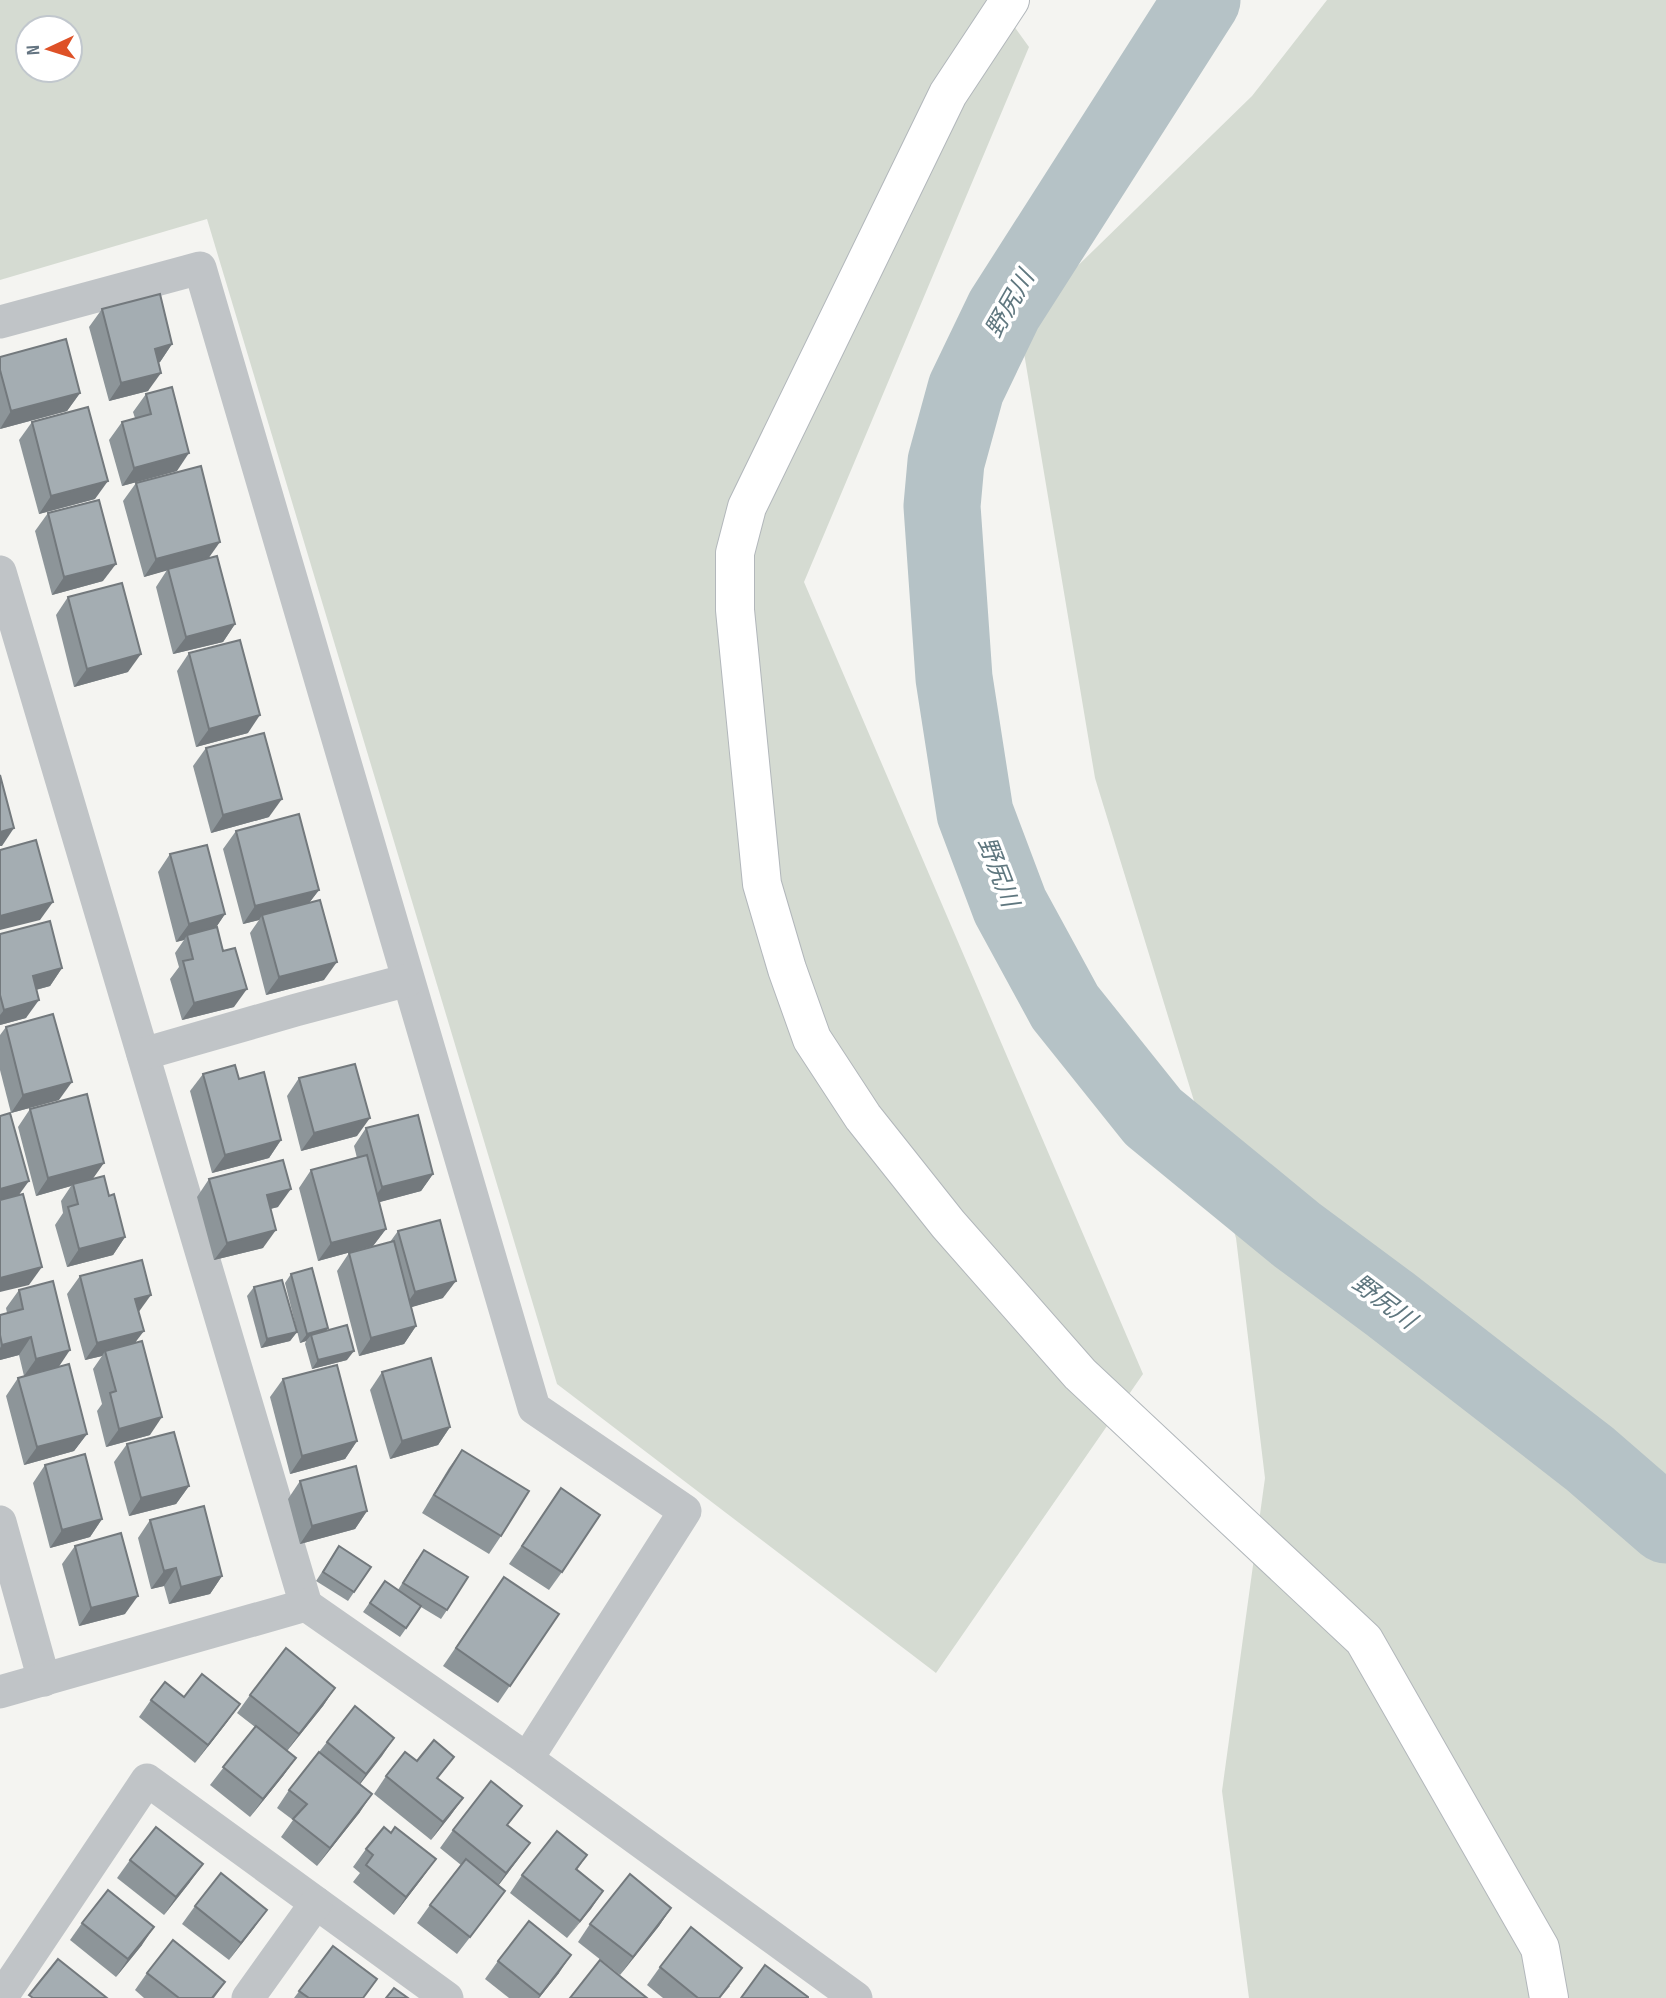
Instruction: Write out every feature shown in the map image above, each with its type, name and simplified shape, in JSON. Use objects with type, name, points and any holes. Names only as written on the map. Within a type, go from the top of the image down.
[{"type":"street","points":[[1010,0],[948,93],[747,507],[735,553],[735,610],[762,884],[787,969],[812,1039],[863,1117],[948,1224],[1080,1374],[1364,1640],[1540,1948],[1549,1998]]},
{"type":"street","points":[[0,322],[200,268],[534,1408],[685,1511],[527,1759]]},
{"type":"street","points":[[0,572],[306,1605],[527,1759],[856,1998]]},
{"type":"street","points":[[143,1054],[408,980]]},
{"type":"street","points":[[0,1522],[44,1680]]},
{"type":"street","points":[[0,1692],[306,1605]]},
{"type":"street","points":[[1,1998],[147,1780],[447,1998]]},
{"type":"street","points":[[248,1998],[316,1903]]},
{"type":"shaded area","points":[[0,0],[995,0],[1029,47],[804,582],[1143,1374],[936,1673],[557,1384],[207,219],[0,280]]},
{"type":"shaded area","points":[[1327,0],[1666,0],[1666,1998],[1249,1998],[1222,1791],[1265,1478],[1236,1238],[1095,778],[1019,323],[1252,96]]},
{"type":"building","points":[[160,294],[172,344],[155,349],[161,373],[121,383],[102,309]]},
{"type":"building","points":[[66,339],[80,393],[11,411],[0,370],[0,357]]},
{"type":"building","points":[[172,387],[189,453],[134,468],[122,422],[151,414],[146,394]]},
{"type":"building","points":[[88,407],[108,481],[51,496],[32,422]]},
{"type":"building","points":[[201,466],[220,542],[156,559],[136,483]]},
{"type":"building","points":[[99,500],[116,564],[64,577],[48,513]]},
{"type":"building","points":[[217,556],[235,624],[186,637],[168,569]]},
{"type":"building","points":[[122,583],[141,654],[87,669],[68,597]]},
{"type":"building","points":[[240,640],[260,715],[209,729],[189,653]]},
{"type":"building","points":[[264,733],[282,799],[223,815],[206,748]]},
{"type":"building","points":[[0,775],[14,828],[0,832]]},
{"type":"building","points":[[299,814],[319,890],[255,906],[236,831]]},
{"type":"building","points":[[36,840],[53,902],[0,916],[0,850]]},
{"type":"building","points":[[207,845],[225,914],[189,924],[170,854]]},
{"type":"building","points":[[320,900],[337,962],[279,977],[262,915]]},
{"type":"building","points":[[50,921],[62,968],[33,976],[39,1000],[4,1010],[0,995],[0,934]]},
{"type":"building","points":[[217,927],[223,951],[235,948],[247,989],[194,1003],[183,961],[193,959],[187,935]]},
{"type":"building","points":[[53,1014],[72,1082],[23,1095],[6,1027]]},
{"type":"building","points":[[355,1064],[370,1118],[314,1133],[299,1078]]},
{"type":"building","points":[[235,1065],[239,1079],[264,1072],[281,1140],[225,1155],[203,1074]]},
{"type":"building","points":[[87,1094],[104,1163],[48,1178],[30,1109]]},
{"type":"building","points":[[10,1113],[29,1181],[0,1189],[0,1116]]},
{"type":"building","points":[[418,1115],[433,1174],[382,1187],[366,1128]]},
{"type":"building","points":[[367,1155],[386,1229],[331,1243],[311,1170]]},
{"type":"building","points":[[283,1160],[291,1189],[267,1195],[276,1230],[227,1243],[209,1179]]},
{"type":"building","points":[[104,1176],[109,1196],[114,1194],[125,1237],[79,1249],[68,1207],[78,1204],[73,1184]]},
{"type":"building","points":[[23,1194],[42,1267],[0,1278],[0,1200]]},
{"type":"building","points":[[440,1220],[456,1281],[415,1292],[398,1231]]},
{"type":"building","points":[[394,1241],[416,1326],[371,1338],[349,1253]]},
{"type":"building","points":[[142,1260],[151,1295],[135,1299],[144,1331],[97,1343],[80,1276]]},
{"type":"building","points":[[312,1268],[328,1328],[307,1334],[291,1274]]},
{"type":"building","points":[[282,1280],[297,1332],[267,1339],[254,1287]]},
{"type":"building","points":[[53,1281],[70,1350],[36,1359],[31,1337],[2,1345],[0,1315],[23,1309],[19,1290]]},
{"type":"building","points":[[347,1325],[354,1351],[318,1360],[311,1335]]},
{"type":"building","points":[[142,1341],[162,1417],[119,1429],[110,1393],[116,1391],[105,1351]]},
{"type":"building","points":[[431,1358],[450,1427],[402,1441],[382,1372]]},
{"type":"building","points":[[69,1364],[87,1434],[37,1447],[18,1378]]},
{"type":"building","points":[[337,1365],[357,1441],[302,1456],[283,1379]]},
{"type":"building","points":[[174,1432],[189,1486],[141,1498],[127,1444]]},
{"type":"building","points":[[462,1450],[529,1491],[501,1536],[434,1495]]},
{"type":"building","points":[[85,1454],[102,1519],[62,1530],[45,1465]]},
{"type":"building","points":[[356,1466],[367,1511],[312,1526],[300,1481]]},
{"type":"building","points":[[561,1488],[600,1515],[562,1572],[522,1546]]},
{"type":"building","points":[[204,1506],[222,1576],[181,1587],[176,1568],[164,1571],[150,1520]]},
{"type":"building","points":[[121,1533],[138,1596],[91,1608],[75,1546]]},
{"type":"building","points":[[339,1546],[371,1567],[354,1592],[323,1572]]},
{"type":"building","points":[[424,1550],[468,1577],[447,1610],[403,1583]]},
{"type":"building","points":[[504,1577],[559,1614],[510,1686],[456,1648]]},
{"type":"building","points":[[385,1581],[421,1606],[406,1628],[370,1603]]},
{"type":"building","points":[[286,1648],[335,1688],[299,1734],[250,1695]]},
{"type":"building","points":[[202,1674],[240,1704],[208,1745],[151,1700],[165,1682],[184,1697]]},
{"type":"building","points":[[355,1706],[394,1738],[366,1774],[327,1742]]},
{"type":"building","points":[[256,1726],[296,1758],[263,1799],[223,1767]]},
{"type":"building","points":[[434,1740],[454,1757],[437,1778],[463,1798],[443,1822],[386,1776],[405,1752],[417,1761]]},
{"type":"building","points":[[319,1752],[372,1794],[330,1848],[293,1819],[307,1804],[289,1790]]},
{"type":"building","points":[[491,1781],[522,1806],[507,1825],[530,1843],[506,1873],[453,1830]]},
{"type":"building","points":[[156,1827],[203,1864],[176,1897],[130,1860]]},
{"type":"building","points":[[384,1827],[391,1833],[395,1827],[436,1859],[406,1897],[366,1865],[373,1855],[366,1849]]},
{"type":"building","points":[[557,1831],[587,1855],[576,1869],[603,1891],[580,1921],[522,1875]]},
{"type":"building","points":[[466,1859],[505,1891],[470,1937],[430,1905]]},
{"type":"building","points":[[221,1873],[267,1910],[241,1943],[195,1906]]},
{"type":"building","points":[[630,1874],[671,1908],[633,1957],[590,1924]]},
{"type":"building","points":[[108,1890],[154,1927],[128,1959],[82,1923]]},
{"type":"building","points":[[529,1921],[571,1955],[540,1995],[498,1961]]},
{"type":"building","points":[[691,1927],[742,1968],[719,1998],[698,1998],[660,1967]]},
{"type":"building","points":[[173,1940],[225,1982],[212,1998],[179,1998],[147,1973]]},
{"type":"building","points":[[333,1946],[377,1979],[363,1998],[309,1998],[299,1991]]},
{"type":"building","points":[[58,1959],[107,1998],[33,1998],[29,1995]]},
{"type":"building","points":[[600,1960],[647,1998],[570,1998]]},
{"type":"building","points":[[765,1965],[808,1997],[808,1998],[741,1998]]},
{"type":"building","points":[[394,1988],[408,1998],[386,1998]]},
{"type":"waterway","name":"野尻川","points":[[1202,0],[1004,310],[966,389],[946,462],[942,506],[954,678],[975,813],[1010,906],[1065,1007],[1153,1117],[1297,1235],[1590,1459],[1666,1525]]}]
